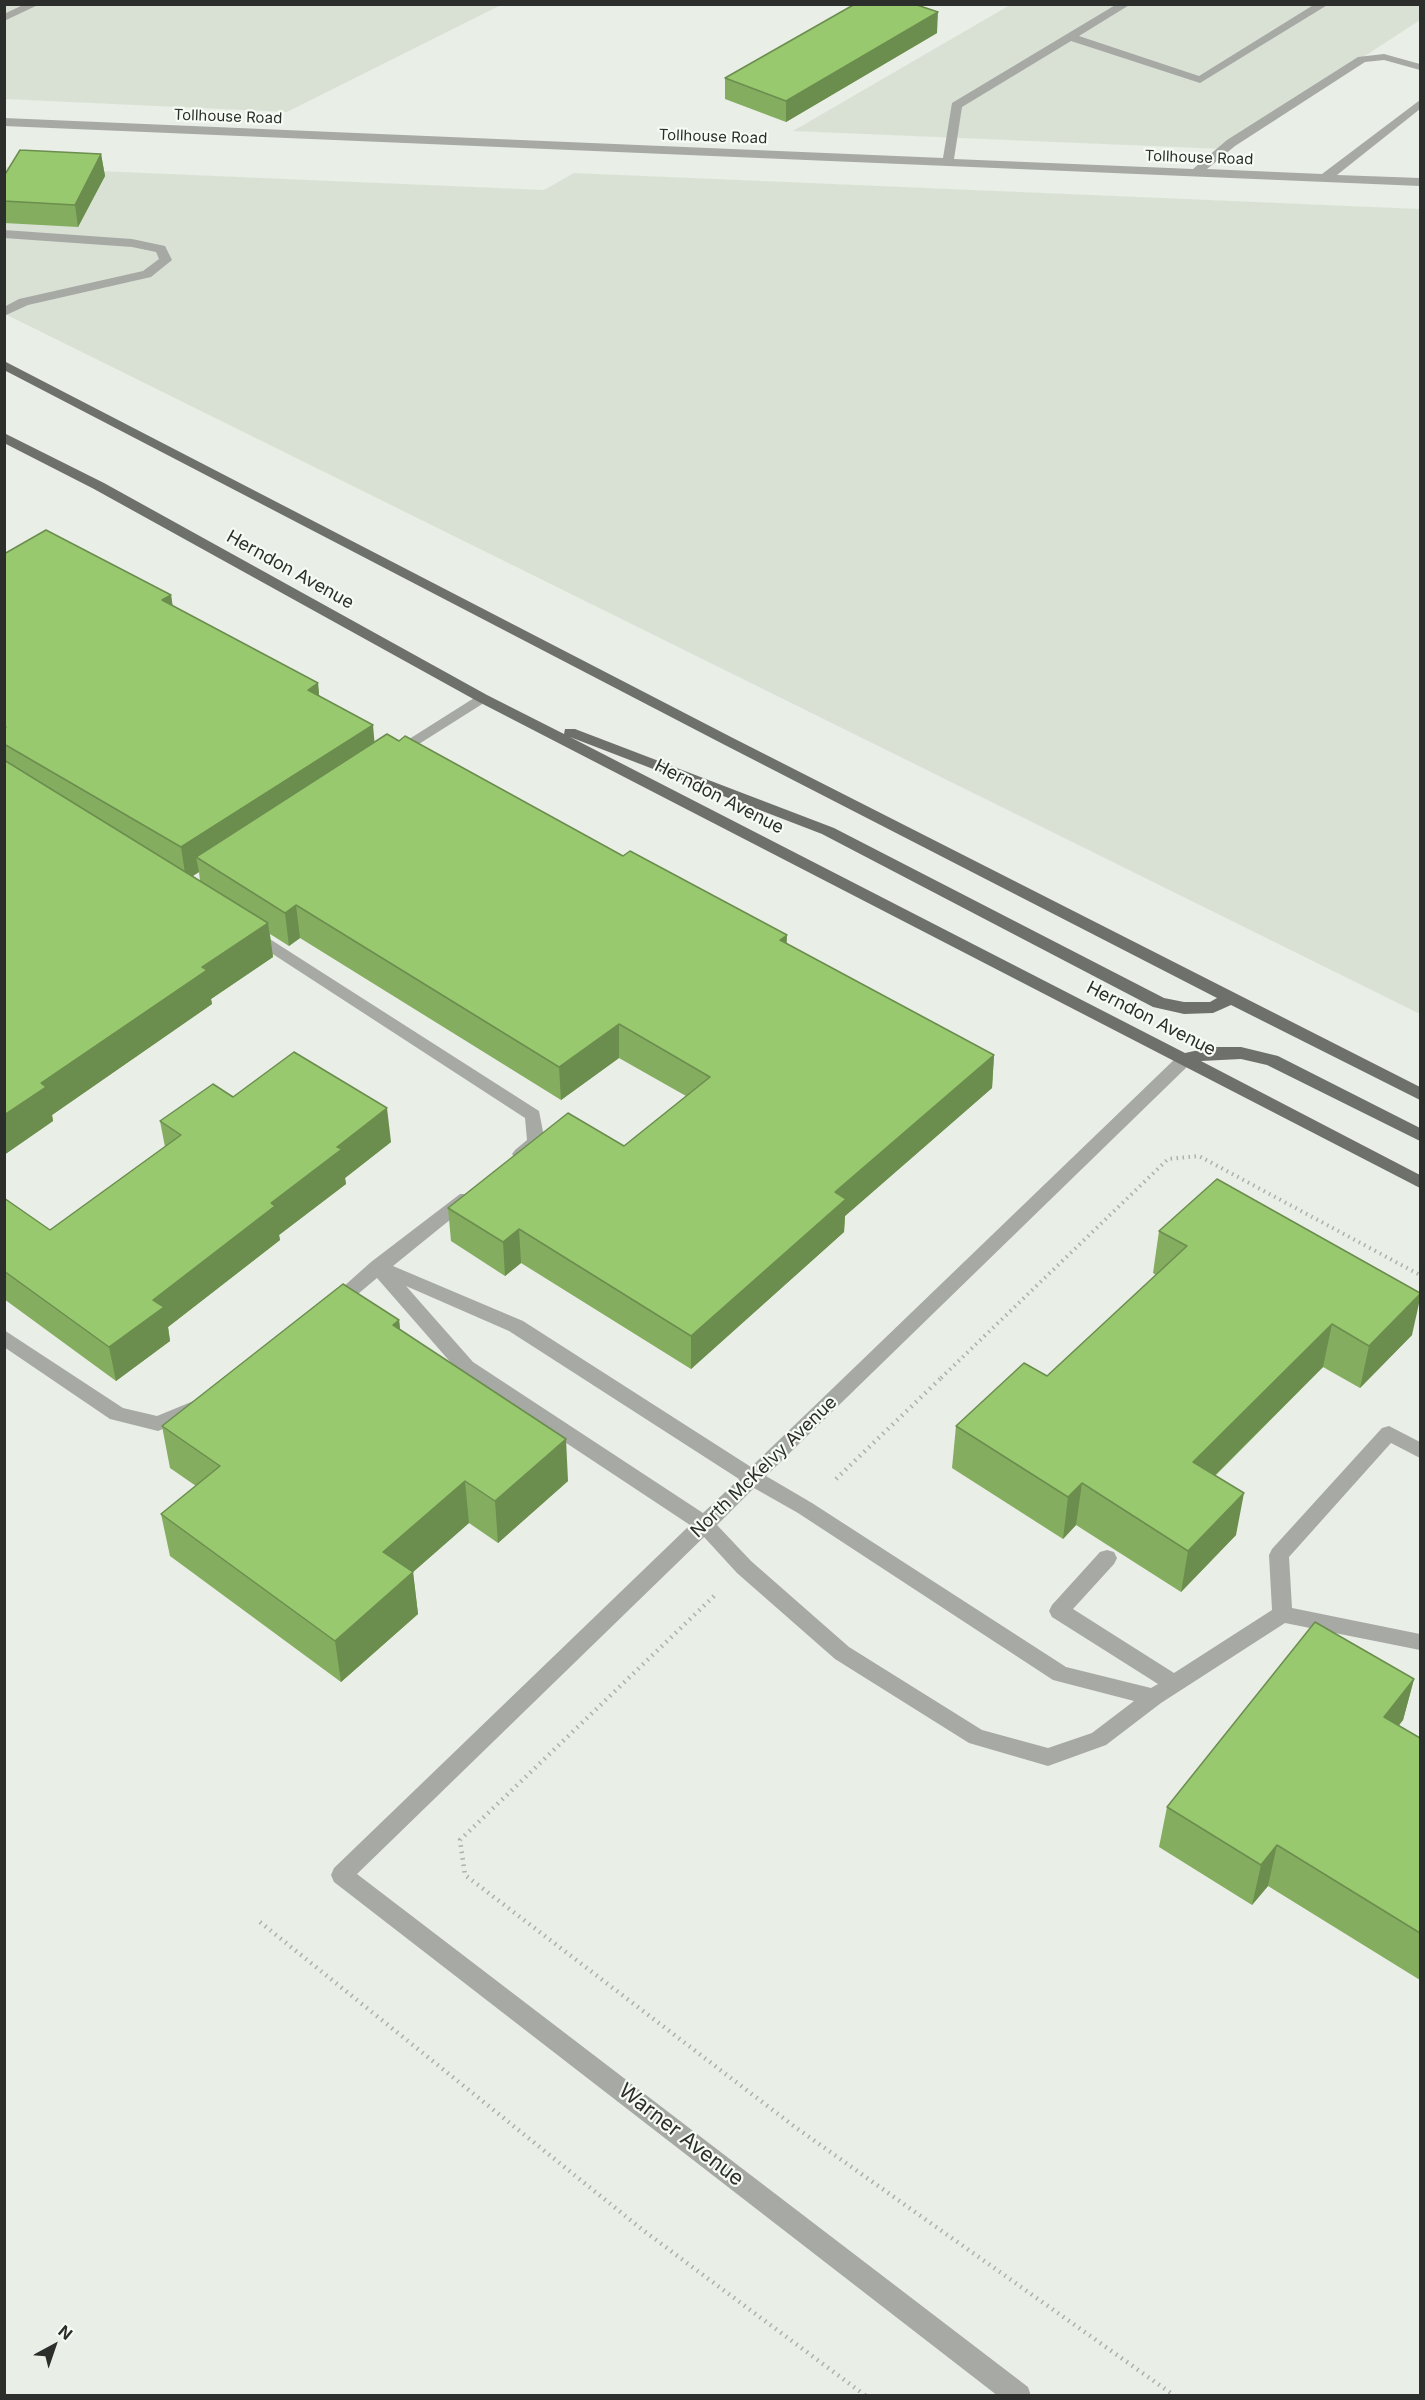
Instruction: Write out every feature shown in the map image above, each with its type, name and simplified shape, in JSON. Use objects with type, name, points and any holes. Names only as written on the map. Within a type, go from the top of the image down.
[{"type":"main road","points":[[4,365],[726,740],[1420,1094]]},
{"type":"main road","name":"Herndon Avenue","points":[[4,437],[99,486],[482,698],[1420,1182]]},
{"type":"main road","points":[[482,698],[828,831],[1159,1003],[1184,1008],[1213,1007],[1230,998]]},
{"type":"main road","points":[[1185,1059],[1212,1053],[1232,1053],[1272,1060],[1420,1135]]},
{"type":"street","points":[[4,18],[35,4]]},
{"type":"street","points":[[948,162],[956,105],[1126,4]]},
{"type":"street","points":[[1070,38],[1200,80],[1324,4]]},
{"type":"street","points":[[1195,172],[1231,142],[1362,59],[1384,57],[1420,67]]},
{"type":"street","points":[[1325,178],[1420,104]]},
{"type":"street","name":"Tollhouse Road","points":[[4,122],[1420,182]]},
{"type":"street","points":[[4,234],[132,243],[161,249],[166,261],[147,274],[24,302],[4,312]]},
{"type":"street","points":[[386,759],[482,698]]},
{"type":"street","points":[[235,921],[533,1115],[536,1142],[508,1164]]},
{"type":"street","name":"North McKelvy Avenue","points":[[342,1875],[1185,1059]]},
{"type":"street","points":[[323,1311],[480,1186]]},
{"type":"street","points":[[378,1267],[516,1326],[1060,1674],[1155,1697]]},
{"type":"street","points":[[378,1267],[466,1367],[705,1525],[744,1567],[842,1653],[976,1737],[1048,1757],[1099,1739],[1155,1697],[1282,1614],[1419,1638]]},
{"type":"street","points":[[4,1337],[117,1414],[158,1424],[213,1399]]},
{"type":"street","points":[[1282,1614],[1278,1555],[1389,1433],[1420,1451]]},
{"type":"street","points":[[1107,1558],[1059,1611],[1175,1684]]},
{"type":"street","name":"Warner Avenue","points":[[342,1875],[1019,2396]]},
{"type":"path","points":[[805,1509],[1168,1159],[1199,1156],[1420,1275]]},
{"type":"path","points":[[744,1567],[460,1840],[465,1875],[795,2127],[1175,2396]]},
{"type":"path","points":[[260,1922],[644,2230],[866,2396]]},
{"type":"shaded area","points":[[5,5],[501,5],[287,112],[5,99]]},
{"type":"shaded area","points":[[1010,5],[1420,5],[1420,20],[1223,149],[793,131]]},
{"type":"shaded area","points":[[4,167],[544,190],[574,173],[1420,209],[1420,1014],[5,314]]},
{"type":"building","points":[[855,4],[914,4],[938,12],[786,101],[725,78]]},
{"type":"building","points":[[20,150],[101,154],[75,205],[4,201],[4,176]]},
{"type":"building","points":[[46,530],[171,595],[162,600],[318,683],[308,690],[373,725],[181,847],[4,744],[4,728],[6,727],[4,727],[4,554]]},
{"type":"building","points":[[387,734],[399,741],[405,736],[623,856],[630,851],[787,935],[780,940],[994,1055],[835,1192],[846,1199],[691,1336],[519,1229],[503,1242],[448,1208],[568,1113],[624,1146],[710,1077],[619,1024],[559,1067],[296,905],[285,913],[196,857]]},
{"type":"building","points":[[4,760],[268,923],[202,967],[207,970],[41,1083],[46,1087],[4,1115]]},
{"type":"building","points":[[294,1052],[387,1108],[337,1147],[342,1149],[271,1203],[275,1206],[153,1300],[164,1307],[109,1347],[4,1271],[4,1198],[50,1230],[181,1135],[160,1121],[213,1084],[233,1097]]},
{"type":"building","points":[[1217,1179],[1420,1294],[1369,1346],[1332,1324],[1193,1462],[1244,1493],[1188,1551],[1082,1483],[1068,1497],[956,1426],[1024,1363],[1047,1376],[1187,1246],[1159,1231]]},
{"type":"building","points":[[343,1284],[399,1320],[393,1325],[566,1439],[495,1501],[465,1481],[383,1552],[413,1572],[335,1641],[161,1514],[220,1466],[162,1426]]},
{"type":"building","points":[[1315,1622],[1414,1679],[1384,1717],[1420,1738],[1420,1933],[1277,1845],[1261,1865],[1167,1807]]}]
